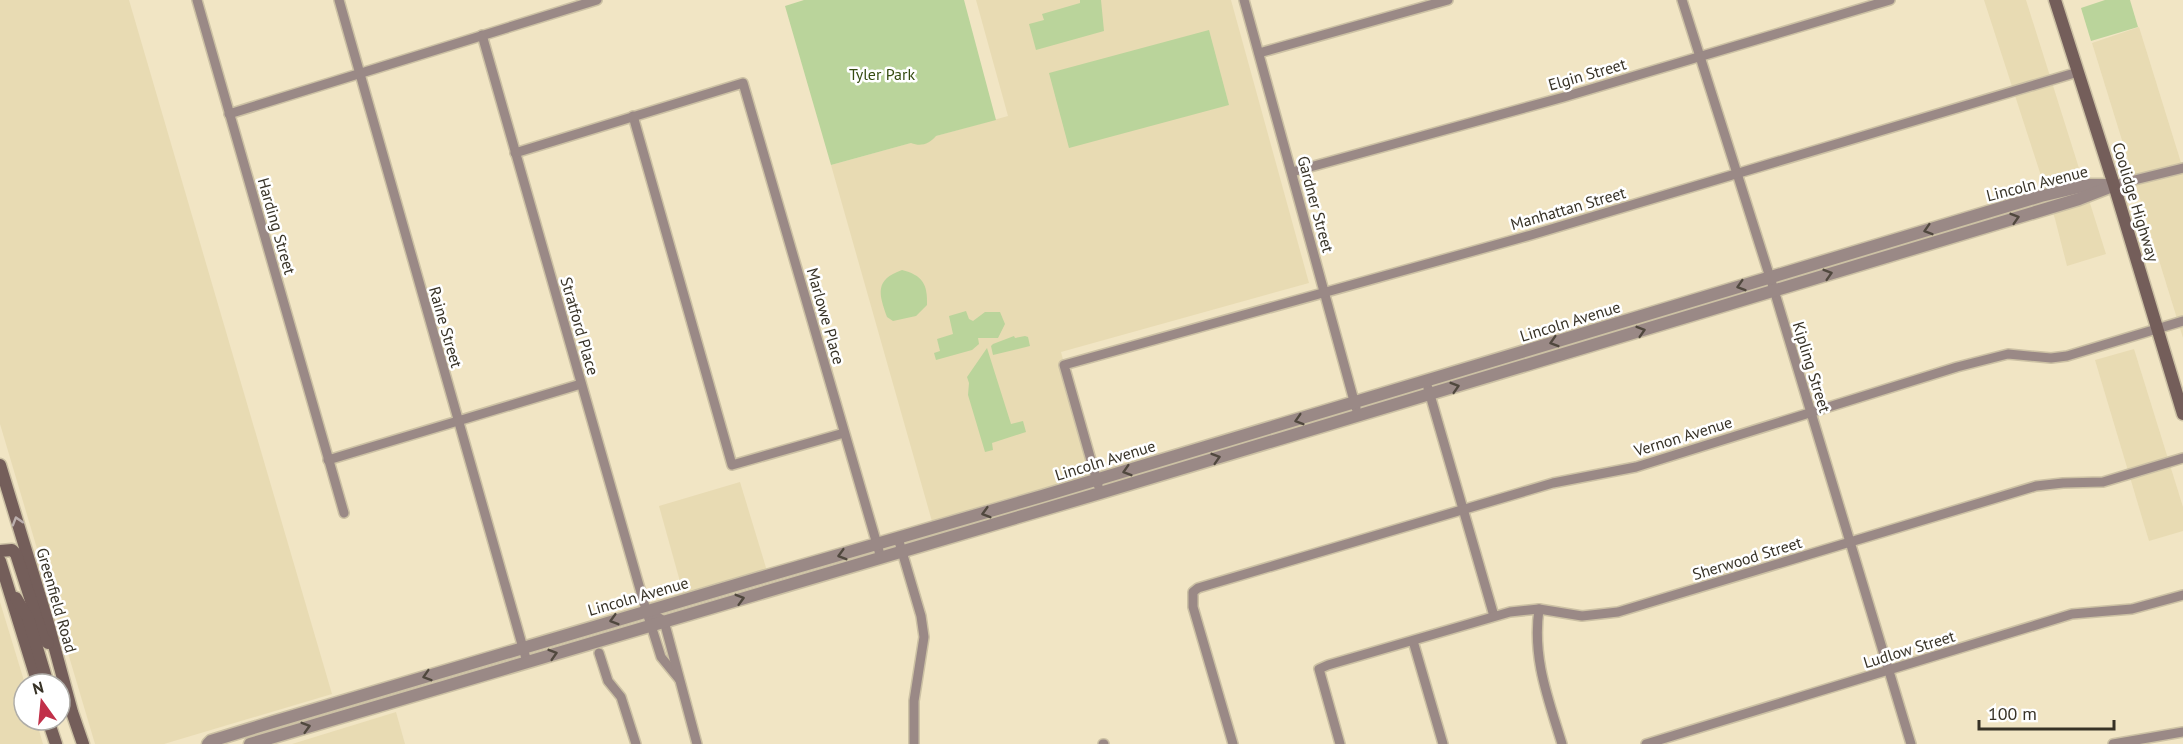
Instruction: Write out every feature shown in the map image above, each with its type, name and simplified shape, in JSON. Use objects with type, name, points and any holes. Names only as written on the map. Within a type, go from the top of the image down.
[{"type":"main road","name":"Coolidge Highway","points":[[2058,1],[2183,414]]},
{"type":"main road","name":"Greenfield Road","points":[[0,465],[48,623],[58,672]]},
{"type":"main road","points":[[0,551],[12,550],[16,554],[43,638],[54,651]]},
{"type":"main road","points":[[0,561],[34,672]]},
{"type":"main road","points":[[7,585],[28,618],[44,672]]},
{"type":"main road","name":"Greenfield Road","points":[[72,725],[83,744]]},
{"type":"street","name":"Harding Street","points":[[197,0],[344,513]]},
{"type":"street","name":"Raine Street","points":[[339,0],[358,74],[527,662]]},
{"type":"street","points":[[230,114],[597,0]]},
{"type":"street","name":"Gardner Street","points":[[1244,0],[1358,416]]},
{"type":"street","points":[[1259,53],[1448,0]]},
{"type":"street","name":"Kipling Street","points":[[1682,0],[1774,290],[1911,744]]},
{"type":"street","name":"Elgin Street","points":[[1292,172],[1564,97],[1890,0]]},
{"type":"street","name":"Stratford Place","points":[[482,36],[647,611],[657,623],[661,657],[679,679],[697,744]]},
{"type":"street","name":"Manhattan Street","points":[[1096,480],[1064,365],[1531,235],[2078,72]]},
{"type":"street","name":"Marlowe Place","points":[[633,116],[743,83],[881,558]]},
{"type":"street","points":[[515,153],[633,116],[732,465],[844,432]]},
{"type":"street","points":[[2114,186],[2183,168]]},
{"type":"street","name":"Lincoln Avenue","points":[[208,744],[220,738],[523,647],[960,521],[2041,196],[2087,185],[2114,186]]},
{"type":"street","name":"Lincoln Avenue","points":[[250,744],[1430,395],[2079,199],[2114,186]]},
{"type":"street","name":"Vernon Avenue","points":[[1233,744],[1193,607],[1193,592],[1207,585],[1553,483],[1636,466],[1957,367],[2008,354],[2051,358],[2067,357],[2183,321]]},
{"type":"street","points":[[1426,382],[1494,616]]},
{"type":"street","points":[[328,460],[581,384]]},
{"type":"street","name":"Sherwood Street","points":[[1340,744],[1319,669],[1494,616],[1525,609],[1582,616],[1618,612],[2036,486],[2103,482],[2183,458]]},
{"type":"street","points":[[1096,480],[1100,493]]},
{"type":"street","points":[[1042,496],[1046,509]]},
{"type":"street","points":[[960,521],[964,533]]},
{"type":"street","points":[[940,526],[944,539]]},
{"type":"street","points":[[898,538],[921,616],[924,637],[914,701],[914,744]]},
{"type":"street","name":"Ludlow Street","points":[[1646,744],[2072,614],[2132,609],[2183,595]]},
{"type":"street","points":[[1539,609],[1537,643],[1539,664],[1562,744]]},
{"type":"street","points":[[1413,641],[1443,744]]},
{"type":"street","points":[[599,653],[608,681],[621,697],[636,744]]},
{"type":"street","points":[[2113,744],[2183,732]]},
{"type":"shaded area","points":[[0,0],[129,0],[332,694],[164,744],[95,744],[0,424]]},
{"type":"shaded area","points":[[976,0],[1231,0],[1309,283],[1061,352],[1096,484],[935,532],[831,165],[1008,116]]},
{"type":"shaded area","points":[[1984,0],[2026,0],[2106,254],[2067,266],[2055,219]]},
{"type":"shaded area","points":[[2139,27],[2183,169],[2183,338],[2092,43]]},
{"type":"shaded area","points":[[2134,349],[2183,507],[2183,531],[2149,541],[2095,360]]},
{"type":"shaded area","points":[[740,482],[767,571],[684,596],[659,506]]},
{"type":"shaded area","points":[[0,602],[21,672],[12,672],[12,732],[40,732],[43,744],[0,744]]},
{"type":"shaded area","points":[[396,712],[405,744],[292,744]]},
{"type":"green space","name":"Tyler Park","points":[[804,0],[964,0],[996,120],[936,136],[925,144],[911,143],[831,165],[785,6]]},
{"type":"green space","points":[[1080,0],[1101,0],[1104,31],[1036,50],[1029,24],[1044,20],[1042,14],[1080,3]]},
{"type":"green space","points":[[2105,0],[2130,0],[2138,27],[2091,41],[2081,8]]},
{"type":"green space","points":[[1209,30],[1229,105],[1069,148],[1049,73]]},
{"type":"green space","points":[[902,270],[919,278],[925,286],[927,305],[916,316],[893,321],[887,317],[881,289],[887,278]]},
{"type":"green space","points":[[966,311],[969,319],[973,321],[985,312],[1000,312],[1005,324],[998,338],[978,338],[979,344],[972,350],[936,360],[934,353],[940,351],[937,339],[953,334],[949,316]]},
{"type":"green space","points":[[1014,336],[1015,338],[1028,337],[1030,346],[993,355],[991,346],[993,344]]},
{"type":"green space","points":[[987,348],[1011,424],[1023,421],[1026,432],[992,443],[993,450],[985,452],[968,395],[967,377]]}]
